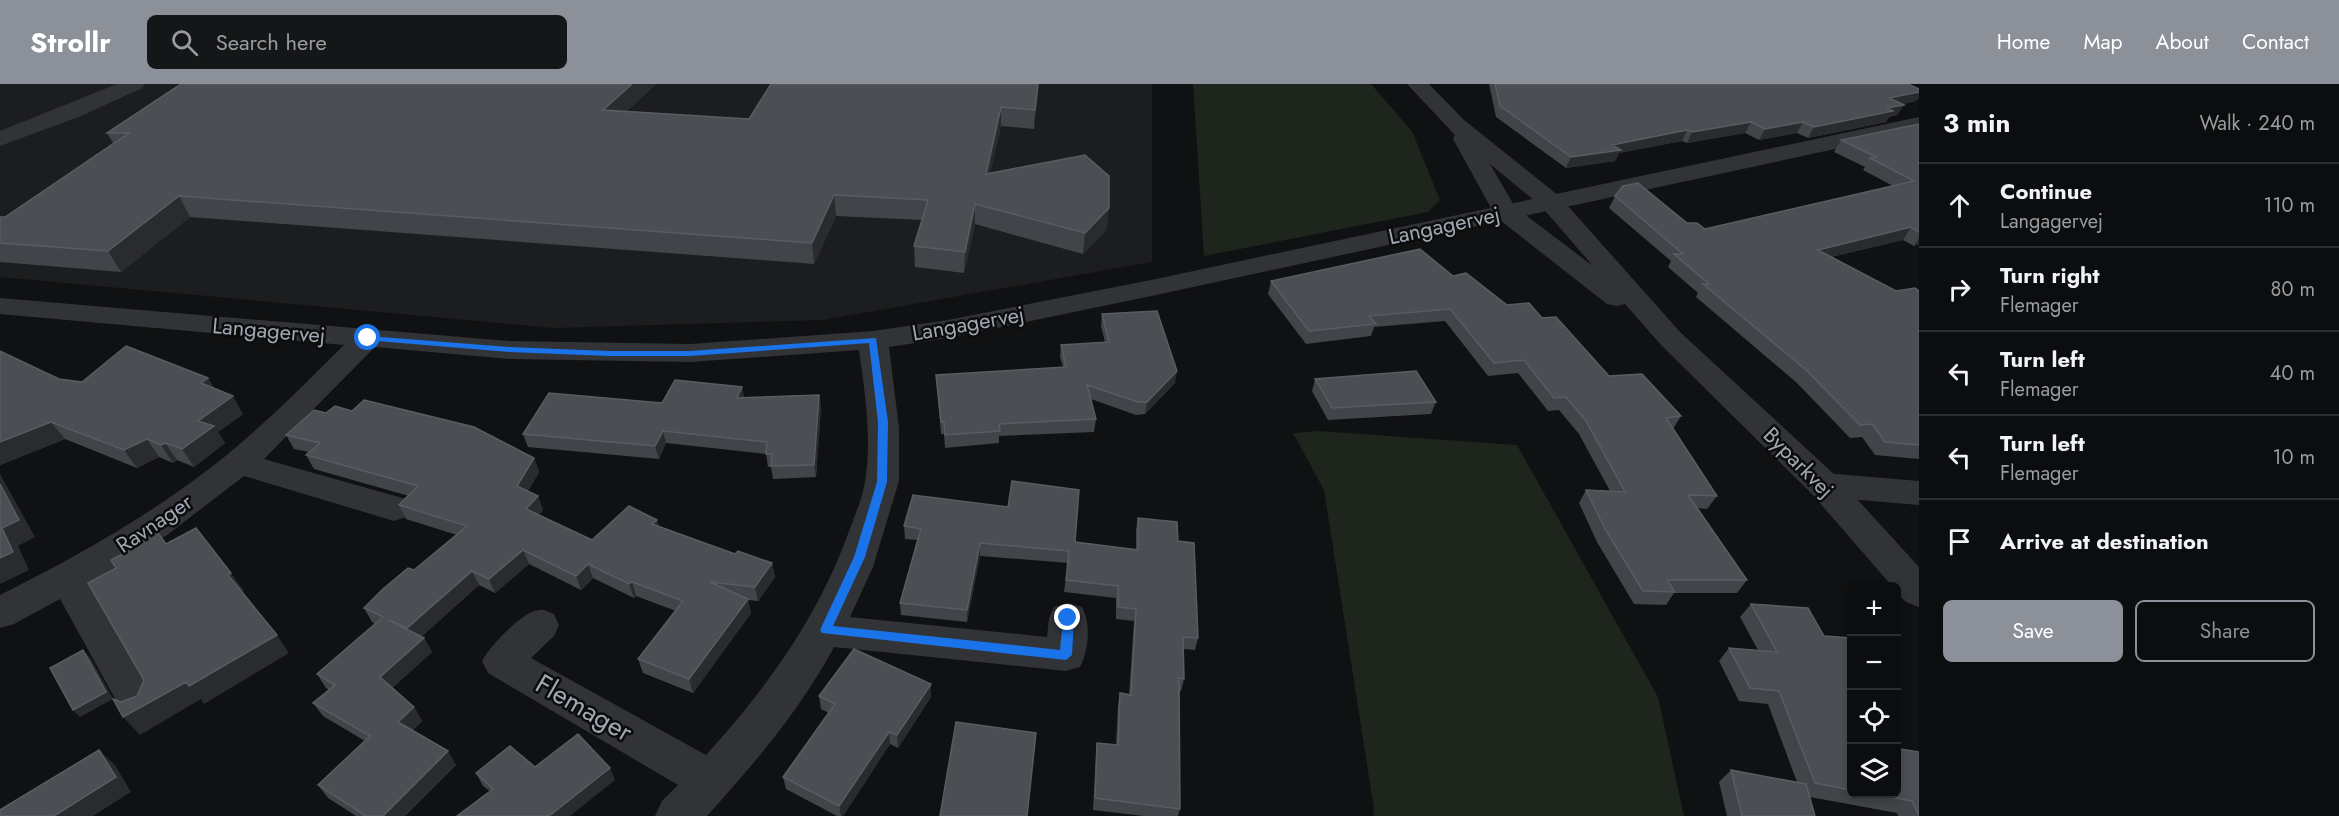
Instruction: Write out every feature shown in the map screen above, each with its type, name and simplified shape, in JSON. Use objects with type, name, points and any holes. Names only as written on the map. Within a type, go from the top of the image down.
[{"type":"street","points":[[0,139],[135,84]]},
{"type":"street","name":"Byparkvej","points":[[1417,84],[1456,125],[1550,201],[1671,339],[1824,485],[1919,592]]},
{"type":"street","name":"Langagervej","points":[[0,306],[509,350],[690,353],[873,340],[948,328],[1133,291],[1919,124]]},
{"type":"street","name":"Byparkvej","points":[[1456,125],[1505,212],[1671,339]]},
{"type":"street","name":"Ravnager","points":[[0,613],[113,551],[178,509],[238,463],[368,338]]},
{"type":"street","points":[[678,816],[780,700],[826,630],[860,557],[882,482],[883,422],[873,340]]},
{"type":"street","points":[[238,463],[394,508]]},
{"type":"street","points":[[1824,485],[1919,493]]},
{"type":"street","points":[[66,577],[137,699]]},
{"type":"street","points":[[826,630],[1066,655],[1068,618]]},
{"type":"street","name":"Flemager","points":[[540,625],[502,661],[711,781]]},
{"type":"shaded area","points":[[0,84],[1152,84],[1152,262],[823,320],[554,328],[0,277]]},
{"type":"shaded area","points":[[1193,84],[1371,84],[1412,131],[1440,200],[1428,212],[1204,256]]},
{"type":"shaded area","points":[[1318,431],[1517,445],[1658,697],[1684,816],[1373,816],[1374,809],[1324,490],[1293,433]]},
{"type":"building","points":[[181,84],[632,84],[603,110],[749,119],[771,84],[1038,84],[1035,110],[1001,107],[986,174],[1085,155],[1109,176],[1109,208],[1085,233],[975,204],[965,252],[914,246],[928,200],[834,195],[812,243],[179,196],[108,251],[0,243],[0,217],[5,217],[129,133],[107,133]]},
{"type":"building","points":[[1495,84],[1908,84],[1919,89],[1919,92],[1889,98],[1904,105],[1887,108],[1893,111],[1814,127],[1803,122],[1765,129],[1751,122],[1692,132],[1687,130],[1612,145],[1621,150],[1571,157],[1500,106]]},
{"type":"building","points":[[1919,124],[1919,232],[1911,227],[1818,250],[1896,291],[1915,288],[1919,291],[1919,445],[1885,442],[1872,424],[1860,425],[1806,370],[1703,284],[1709,284],[1674,254],[1683,254],[1615,196],[1623,186],[1638,183],[1687,223],[1697,223],[1705,229],[1914,181],[1870,158],[1876,157],[1841,140]]},
{"type":"building","points":[[1420,249],[1453,276],[1466,273],[1507,305],[1529,303],[1542,318],[1556,317],[1609,376],[1642,374],[1681,416],[1666,418],[1717,496],[1688,495],[1747,580],[1667,580],[1675,592],[1643,591],[1605,529],[1586,490],[1625,492],[1586,421],[1566,397],[1554,398],[1524,360],[1494,363],[1450,309],[1369,316],[1376,324],[1309,331],[1271,281]]},
{"type":"building","points":[[1157,311],[1177,371],[1147,402],[1138,402],[1087,385],[1096,419],[999,424],[1000,431],[945,435],[944,422],[941,422],[936,375],[1066,367],[1061,345],[1109,342],[1102,314]]},
{"type":"building","points":[[126,346],[208,378],[201,383],[233,396],[198,421],[214,426],[182,449],[165,443],[161,445],[147,439],[124,450],[51,422],[0,442],[0,351],[59,379],[82,382]]},
{"type":"building","points":[[1416,371],[1436,402],[1332,408],[1315,379]]},
{"type":"building","points":[[675,380],[742,387],[737,398],[819,395],[814,465],[771,466],[772,454],[766,454],[767,442],[663,431],[655,446],[523,434],[549,393],[662,403]]},
{"type":"building","points":[[364,400],[474,427],[534,458],[517,486],[538,496],[526,509],[592,540],[629,506],[657,520],[652,524],[735,554],[738,551],[772,563],[755,587],[710,582],[748,599],[689,679],[638,659],[683,601],[632,582],[629,584],[588,564],[576,576],[523,550],[489,579],[472,571],[407,628],[389,620],[424,638],[380,677],[414,707],[398,722],[448,751],[383,816],[366,816],[318,785],[370,736],[313,703],[335,685],[317,674],[383,617],[364,608],[383,589],[408,568],[414,570],[467,526],[399,505],[418,486],[306,455],[320,443],[286,435],[314,410],[326,413],[335,406],[352,411]]},
{"type":"building","points":[[1012,481],[1079,490],[1075,542],[1138,550],[1138,518],[1177,522],[1178,541],[1194,543],[1198,638],[1183,637],[1184,679],[1179,678],[1180,809],[1095,798],[1097,743],[1118,745],[1120,693],[1131,695],[1136,609],[1118,607],[1118,586],[1066,580],[1069,551],[980,543],[967,610],[900,603],[921,529],[904,526],[913,495],[1008,507]]},
{"type":"building","points":[[0,484],[19,520],[2,528],[13,552],[0,558]]},
{"type":"building","points":[[196,528],[231,573],[228,575],[277,635],[189,686],[186,682],[123,717],[113,699],[121,702],[137,696],[144,680],[88,583],[116,568],[111,560],[134,548],[129,541],[155,529],[166,544]]},
{"type":"building","points":[[1751,604],[1808,608],[1824,636],[1847,638],[1847,789],[1815,783],[1779,691],[1750,688],[1729,648],[1777,652]]},
{"type":"building","points":[[854,649],[931,684],[897,735],[889,732],[839,806],[783,777],[835,704],[819,696]]},
{"type":"building","points":[[83,650],[106,692],[73,710],[50,668]]},
{"type":"building","points":[[956,722],[1036,733],[1027,816],[940,816]]},
{"type":"building","points":[[578,734],[610,768],[549,816],[457,816],[493,789],[476,773],[510,746],[535,767]]},
{"type":"building","points":[[1901,749],[1919,752],[1919,816],[1912,801],[1895,798],[1901,798]]},
{"type":"building","points":[[99,750],[116,777],[54,816],[0,816],[0,810]]},
{"type":"building","points":[[1731,770],[1806,784],[1815,816],[1742,816]]},
{"type":"route","points":[[368,338],[509,350],[609,353],[690,353],[873,340],[883,422],[882,482],[860,557],[826,630],[1066,655],[1068,618]]}]
